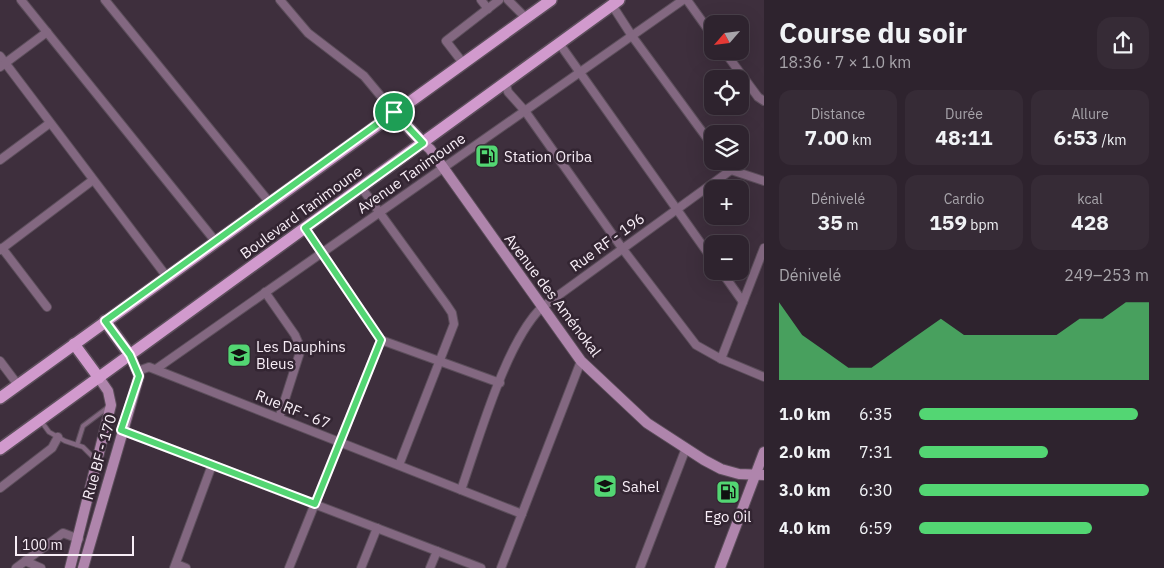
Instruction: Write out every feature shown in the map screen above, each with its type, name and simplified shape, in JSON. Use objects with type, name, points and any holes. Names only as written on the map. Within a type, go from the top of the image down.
[{"type":"main road","name":"Boulevard Tanimoune","points":[[0,398],[551,0]]},
{"type":"main road","name":"Boulevard Tanimoune","points":[[0,449],[616,3]]},
{"type":"main road","points":[[394,112],[423,143]]},
{"type":"main road","name":"Avenue des Aménokal","points":[[423,143],[443,168],[541,308],[581,361],[647,423],[686,448],[721,469],[759,475]]},
{"type":"main road","points":[[105,321],[130,355],[138,371]]},
{"type":"main road","points":[[74,344],[99,378]]},
{"type":"main road","name":"Rue BF - 170","points":[[83,568],[121,430],[139,376],[138,371]]},
{"type":"main road","name":"Rue BF - 170","points":[[70,568],[79,539],[111,405],[108,391],[99,378]]},
{"type":"main road","points":[[721,568],[759,475],[764,452]]},
{"type":"street","points":[[21,0],[216,242]]},
{"type":"street","points":[[105,0],[270,203]]},
{"type":"street","points":[[280,0],[308,33],[364,76],[394,112]]},
{"type":"street","points":[[481,0],[488,9]]},
{"type":"street","points":[[463,63],[446,41],[498,0]]},
{"type":"street","points":[[508,0],[526,18]]},
{"type":"street","name":"Avenue Tanimoune","points":[[156,369],[683,0]]},
{"type":"street","points":[[687,0],[704,24]]},
{"type":"street","points":[[616,3],[632,36],[704,134]]},
{"type":"street","points":[[3,65],[47,32]]},
{"type":"street","points":[[559,43],[704,248]]},
{"type":"street","points":[[0,56],[3,65],[50,123],[167,277]]},
{"type":"street","points":[[731,60],[758,97],[764,101]]},
{"type":"street","points":[[502,85],[506,85],[508,92],[525,111],[622,248],[696,345],[721,359],[764,377]]},
{"type":"street","points":[[0,160],[50,123]]},
{"type":"street","points":[[731,170],[764,181]]},
{"type":"street","name":"Rue RF - 196","points":[[461,490],[500,384],[520,334],[528,320],[541,308],[622,248],[731,170]]},
{"type":"street","points":[[47,307],[1,249],[93,180]]},
{"type":"street","points":[[361,187],[452,313],[454,324],[399,466]]},
{"type":"street","points":[[305,228],[381,340],[500,384]]},
{"type":"street","points":[[721,359],[764,248]]},
{"type":"street","points":[[728,280],[744,302]]},
{"type":"street","points":[[265,292],[295,335],[301,349],[279,418]]},
{"type":"street","points":[[289,568],[381,340]]},
{"type":"street","points":[[0,361],[18,386]]},
{"type":"street","points":[[501,568],[581,361]]},
{"type":"street","name":"Rue RF - 67","points":[[138,371],[149,367],[156,369],[522,514]]},
{"type":"street","points":[[121,430],[481,568]]},
{"type":"street","points":[[0,488],[52,448],[58,437]]},
{"type":"street","points":[[640,568],[686,448]]},
{"type":"street","points":[[186,568],[175,566],[212,465]]},
{"type":"street","points":[[361,568],[377,528]]},
{"type":"street","points":[[16,568],[63,533],[79,539]]},
{"type":"street","points":[[430,568],[436,551]]},
{"type":"street","points":[[25,561],[40,568]]},
{"type":"lane","points":[[77,445],[83,426],[111,405]]},
{"type":"lane","points":[[40,420],[49,432],[83,447],[98,463]]},
{"type":"place","name":"Station Oriba","points":[[487,156]]},
{"type":"place","name":"Les Dauphins Bleus","points":[[239,355]]},
{"type":"place","name":"Sahel","points":[[605,486]]},
{"type":"place","name":"Ego Oil","points":[[728,492]]},
{"type":"route","points":[[394,112],[423,143],[305,228],[381,340],[315,504],[121,430],[139,376],[130,355],[105,321],[394,112]]}]
